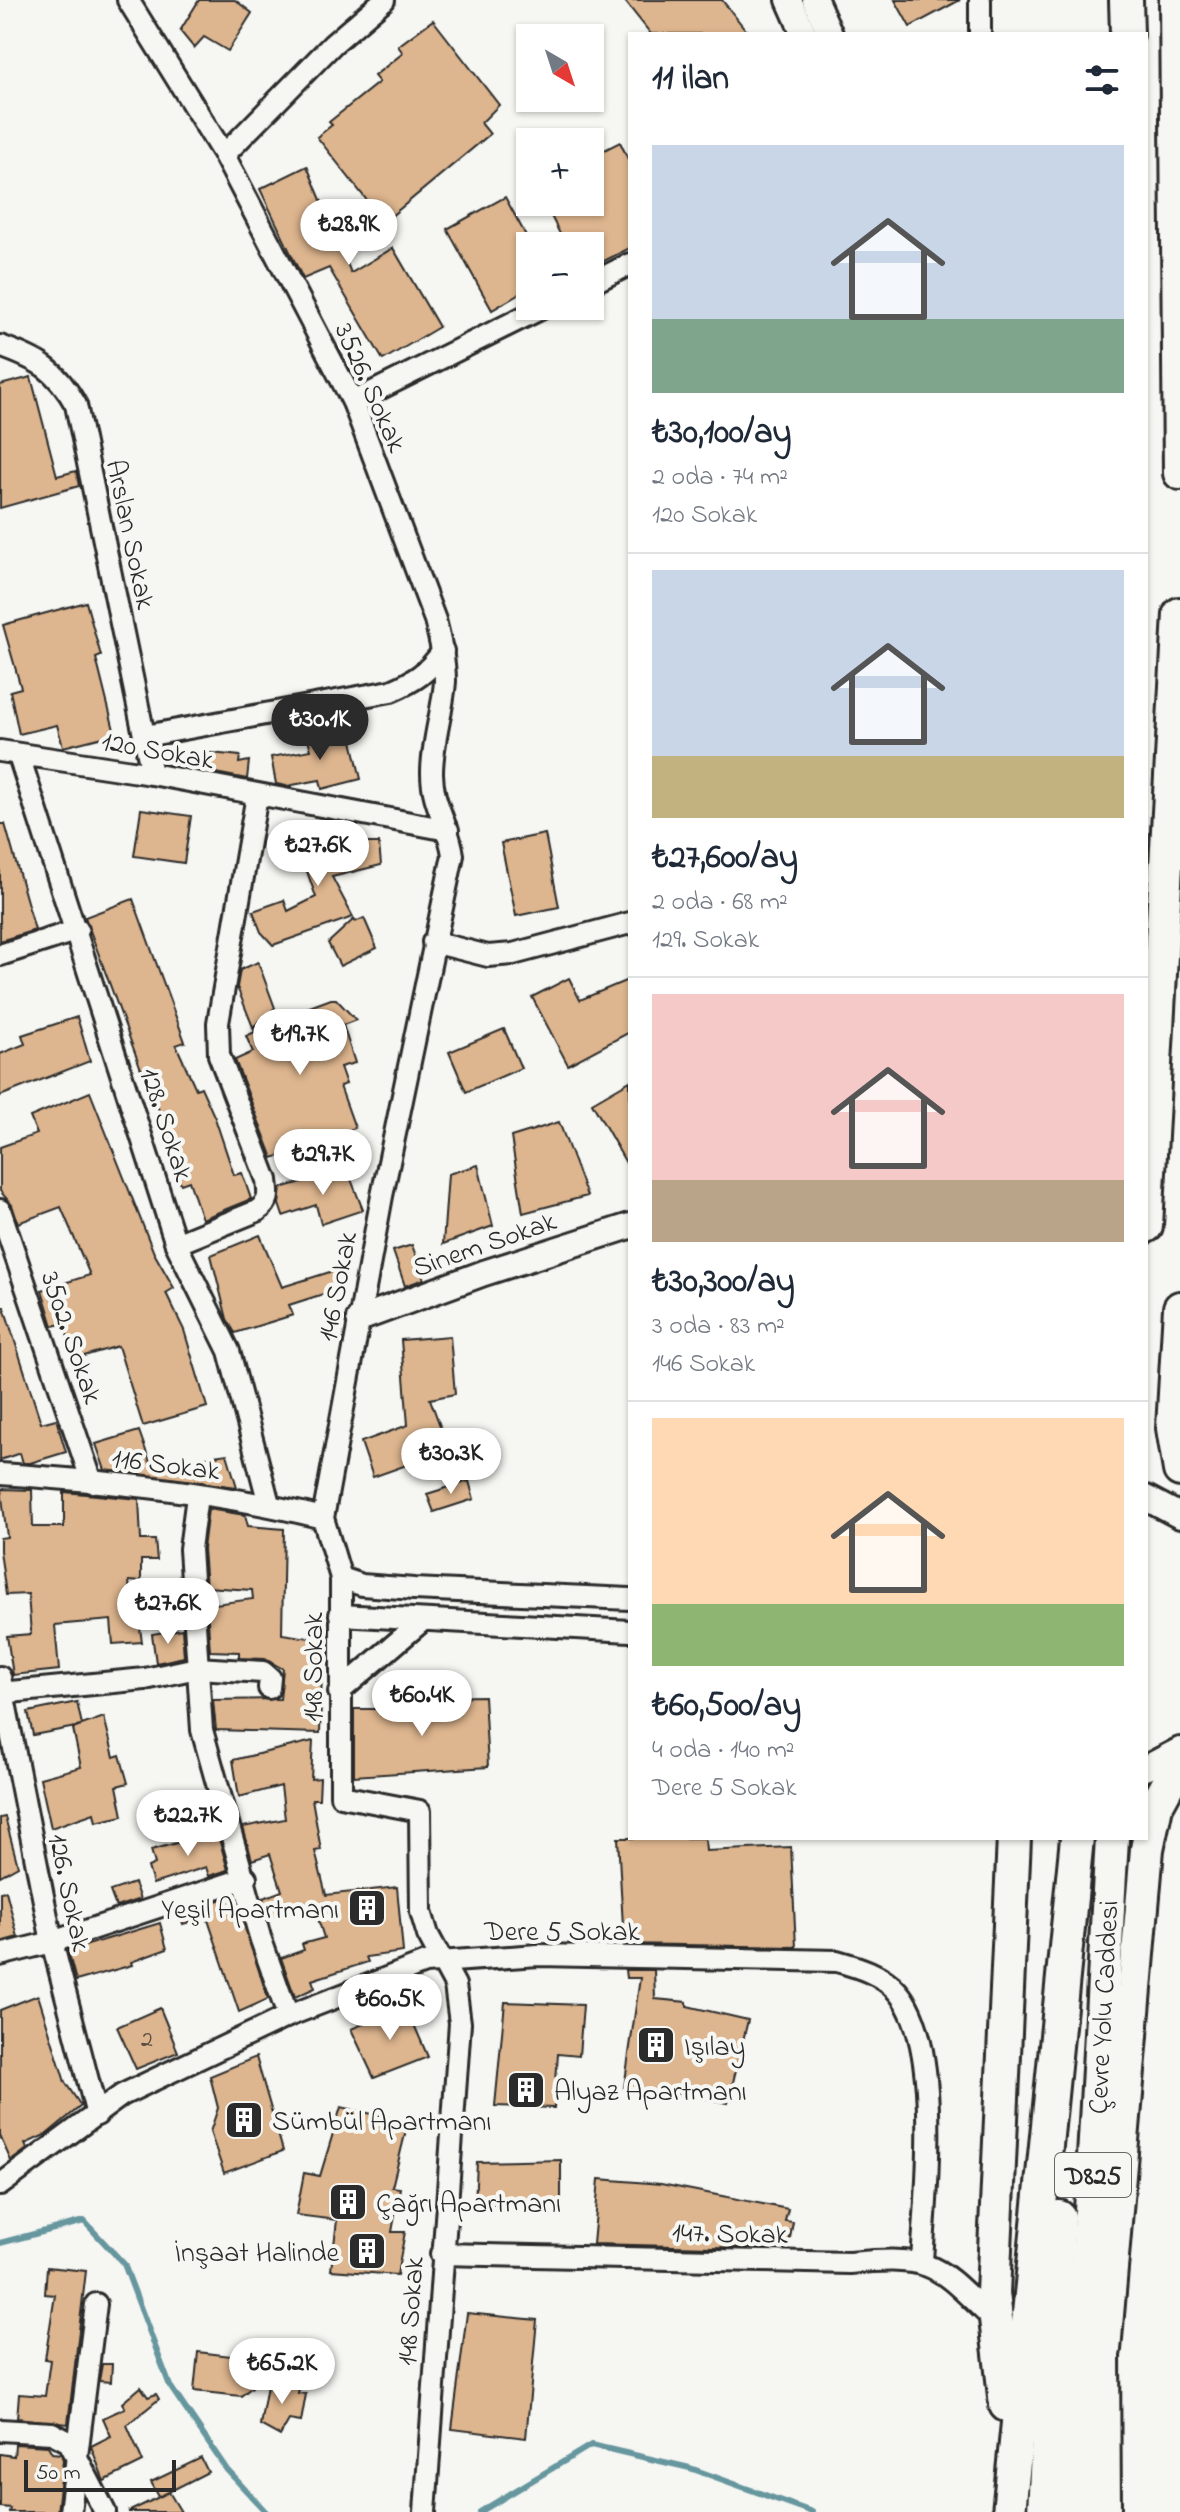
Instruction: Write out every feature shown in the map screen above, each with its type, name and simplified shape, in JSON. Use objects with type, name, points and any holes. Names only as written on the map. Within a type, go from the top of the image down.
[{"type":"highway","points":[[1126,0],[1127,32]]},
{"type":"highway","points":[[1176,0],[1180,473]]},
{"type":"highway","points":[[1148,1199],[1173,858],[1180,614]]},
{"type":"highway","points":[[1173,858],[1180,902]]},
{"type":"highway","points":[[1180,1308],[1173,1428],[1180,1470]]},
{"type":"highway","points":[[1103,2362],[1147,1849],[1160,1765]]},
{"type":"highway","points":[[1013,2467],[993,2293],[1014,1840]]},
{"type":"highway","points":[[1009,2512],[1078,1840]]},
{"type":"highway","name":"Çevre Yolu Caddesi","points":[[1044,2512],[1078,1840]]},
{"type":"highway","name":"Çevre Yolu Caddesi","points":[[1074,2512],[1112,1840]]},
{"type":"highway","points":[[1102,2014],[1104,2512]]},
{"type":"street","name":"3526. Sokak","points":[[128,0],[224,155],[353,402],[435,620],[443,651],[445,680],[432,770],[434,802],[448,830]]},
{"type":"street","points":[[224,155],[333,44],[384,0]]},
{"type":"street","points":[[789,0],[803,32]]},
{"type":"street","points":[[815,0],[829,32]]},
{"type":"street","points":[[980,0],[980,32]]},
{"type":"street","points":[[604,277],[628,265]]},
{"type":"street","points":[[353,402],[518,320]]},
{"type":"street","name":"Arslan Sokak","points":[[0,346],[38,360],[63,382],[76,405],[152,774]]},
{"type":"street","points":[[145,736],[391,691],[415,681],[430,669],[443,651]]},
{"type":"street","name":"120 Sokak","points":[[10,754],[152,774],[448,830]]},
{"type":"street","name":"128. Sokak","points":[[10,754],[78,930],[176,1244],[229,1351],[269,1504]]},
{"type":"street","points":[[176,1244],[257,1211],[266,1205],[269,1196],[267,1180],[219,1055],[218,1023],[257,795]]},
{"type":"street","name":"146 Sokak","points":[[323,1518],[359,1319],[453,855],[448,830]]},
{"type":"street","points":[[433,942],[488,956],[513,954],[628,924]]},
{"type":"street","points":[[0,955],[78,930]]},
{"type":"street","name":"3502. Sokak","points":[[0,1210],[92,1482]]},
{"type":"street","name":"Sinem Sokak","points":[[359,1319],[484,1273],[628,1227]]},
{"type":"street","name":"116 Sokak","points":[[0,1474],[269,1504],[323,1518]]},
{"type":"street","points":[[197,1496],[190,1549],[202,1730],[246,1878],[260,1937],[288,2016]]},
{"type":"street","name":"148 Sokak","points":[[323,1518],[341,1578],[341,1796],[420,1811],[421,1912],[455,1985],[460,2023],[425,2508]]},
{"type":"street","points":[[341,1578],[362,1585],[414,1589],[628,1599]]},
{"type":"street","points":[[340,1615],[628,1631]]},
{"type":"street","points":[[339,1692],[422,1621]]},
{"type":"street","points":[[1,1688],[145,1679],[197,1668],[263,1672],[270,1678],[269,1688]]},
{"type":"street","name":"126. Sokak","points":[[1,1688],[52,1942],[97,2115]]},
{"type":"street","points":[[1160,1765],[1180,1750]]},
{"type":"street","points":[[0,1955],[52,1942],[246,1878]]},
{"type":"street","name":"Dere 5 Sokak","points":[[0,2185],[122,2095],[288,2016],[372,1986],[410,1967],[442,1960],[538,1955],[837,1961],[878,1976],[908,2004],[927,2063],[922,2261]]},
{"type":"street","name":"147. Sokak","points":[[441,2254],[850,2263],[900,2258],[922,2261]]},
{"type":"street","points":[[922,2261],[945,2273],[996,2322]]},
{"type":"street","points":[[70,2512],[96,2304]]},
{"type":"street","points":[[0,2430],[52,2433],[69,2442],[78,2456],[97,2504],[105,2512]]},
{"type":"building","points":[[199,0],[235,0],[252,13],[228,51],[204,37],[194,48],[180,31]]},
{"type":"building","points":[[624,0],[722,0],[747,32],[649,32]]},
{"type":"building","points":[[895,0],[960,0],[910,27]]},
{"type":"building","points":[[433,20],[499,105],[481,123],[490,134],[384,222],[317,137],[332,125],[329,122],[379,82],[374,76],[403,53],[398,46]]},
{"type":"building","points":[[620,142],[628,159],[628,249],[604,261],[604,232],[559,232],[551,216],[604,216],[604,150]]},
{"type":"building","points":[[307,166],[351,273],[393,248],[439,327],[383,360],[329,268],[303,279],[260,189]]},
{"type":"building","points":[[505,197],[524,232],[516,232],[516,296],[492,310],[447,229]]},
{"type":"building","points":[[31,377],[57,476],[76,471],[79,486],[0,508],[0,385]]},
{"type":"building","points":[[86,602],[101,656],[96,658],[115,734],[63,747],[57,725],[19,734],[10,691],[21,688],[3,625]]},
{"type":"building","points":[[349,728],[361,779],[322,789],[320,780],[287,786],[276,784],[271,757],[311,750],[308,739]]},
{"type":"building","points":[[211,753],[240,756],[239,763],[249,761],[247,779],[210,772]]},
{"type":"building","points":[[141,809],[191,816],[184,863],[134,856]]},
{"type":"building","points":[[0,824],[5,824],[35,930],[0,941]]},
{"type":"building","points":[[333,832],[337,843],[379,843],[381,865],[332,877],[353,917],[273,945],[261,932],[253,911],[284,900],[288,911],[316,897],[297,843]]},
{"type":"building","points":[[545,834],[559,907],[516,916],[501,843]]},
{"type":"building","points":[[133,899],[185,1042],[176,1045],[196,1089],[201,1087],[215,1118],[234,1175],[242,1173],[251,1199],[202,1219],[189,1181],[181,1184],[165,1142],[172,1140],[141,1069],[85,917]]},
{"type":"building","points":[[364,918],[377,948],[340,966],[328,943],[354,919],[355,922]]},
{"type":"building","points":[[258,962],[275,1008],[253,1027],[237,987],[240,970]]},
{"type":"building","points":[[569,978],[580,1000],[628,980],[628,1033],[568,1065],[532,997]]},
{"type":"building","points":[[336,999],[356,1020],[343,1025],[355,1063],[340,1067],[346,1084],[340,1086],[355,1128],[273,1158],[235,1060],[253,1052],[246,1036],[255,1032],[253,1028]]},
{"type":"building","points":[[77,1017],[90,1061],[0,1096],[0,1054],[25,1044],[22,1035]]},
{"type":"building","points":[[504,1029],[521,1068],[466,1092],[449,1052]]},
{"type":"building","points":[[628,1082],[628,1166],[592,1103]]},
{"type":"building","points":[[90,1092],[154,1253],[174,1288],[166,1293],[184,1330],[207,1407],[143,1426],[118,1346],[74,1359],[64,1323],[53,1326],[42,1290],[90,1275],[61,1207],[18,1223],[12,1205],[0,1191],[0,1147],[37,1134],[30,1117]]},
{"type":"building","points":[[559,1122],[587,1196],[523,1213],[511,1137]]},
{"type":"building","points":[[478,1165],[493,1226],[443,1244],[448,1174]]},
{"type":"building","points":[[347,1169],[363,1210],[321,1224],[316,1205],[283,1216],[279,1204],[281,1188]]},
{"type":"building","points":[[260,1235],[282,1287],[333,1271],[339,1289],[289,1305],[293,1315],[235,1333],[227,1319],[211,1255]]},
{"type":"building","points":[[412,1245],[424,1279],[405,1286],[393,1251]]},
{"type":"building","points":[[0,1307],[4,1307],[41,1423],[56,1419],[66,1452],[30,1463],[23,1463],[20,1453],[0,1460]]},
{"type":"building","points":[[450,1336],[455,1394],[430,1399],[449,1450],[373,1477],[361,1442],[408,1425],[401,1340]]},
{"type":"building","points":[[139,1431],[151,1465],[227,1454],[237,1487],[105,1470],[96,1444]]},
{"type":"building","points":[[469,1481],[474,1499],[434,1512],[427,1494]]},
{"type":"building","points":[[1,1489],[32,1490],[33,1527],[64,1527],[64,1492],[139,1499],[141,1540],[155,1540],[157,1560],[141,1560],[141,1582],[129,1581],[132,1615],[138,1614],[142,1642],[113,1644],[111,1620],[55,1625],[59,1670],[13,1675],[7,1636],[31,1634],[28,1594],[6,1595],[0,1551],[0,1538],[7,1537]]},
{"type":"building","points":[[208,1509],[245,1515],[248,1526],[284,1529],[282,1634],[323,1640],[320,1733],[216,1730],[213,1700],[280,1699],[283,1669],[265,1659],[239,1658],[239,1652],[210,1651],[207,1605],[253,1599],[252,1590],[206,1587],[203,1549]]},
{"type":"building","points":[[182,1629],[184,1657],[156,1663],[152,1634]]},
{"type":"building","points":[[484,1696],[488,1767],[354,1776],[354,1709],[430,1709],[429,1697]]},
{"type":"building","points":[[77,1702],[82,1725],[104,1717],[114,1757],[120,1755],[128,1783],[117,1786],[123,1816],[96,1822],[94,1813],[51,1828],[40,1778],[81,1767],[73,1729],[81,1726],[33,1735],[28,1712]]},
{"type":"building","points":[[313,1741],[311,1779],[320,1778],[319,1799],[312,1799],[321,1850],[315,1851],[326,1895],[397,1887],[403,1952],[366,1957],[368,1962],[312,1980],[315,1988],[295,1997],[281,1958],[304,1950],[302,1944],[324,1938],[313,1903],[268,1917],[263,1898],[282,1891],[270,1854],[252,1860],[243,1827],[285,1819],[281,1786],[239,1797],[233,1760]]},
{"type":"building","points":[[5,1817],[18,1866],[0,1876],[0,1818]]},
{"type":"building","points":[[217,1832],[228,1870],[209,1876],[206,1867],[153,1884],[148,1867],[155,1864],[151,1850]]},
{"type":"building","points":[[618,1838],[705,1840],[706,1851],[791,1847],[796,1947],[624,1944]]},
{"type":"building","points":[[134,1883],[140,1899],[116,1907],[110,1891]]},
{"type":"building","points":[[6,1891],[18,1937],[0,1942],[0,1892]]},
{"type":"building","points":[[235,1895],[268,1999],[239,2012],[207,1917],[183,1924],[180,1913]]},
{"type":"building","points":[[160,1923],[167,1949],[131,1962],[132,1965],[76,1981],[68,1951]]},
{"type":"building","points":[[625,1970],[654,1970],[655,1999],[687,2002],[687,2006],[748,2020],[728,2103],[677,2092],[677,2095],[624,2088],[640,1978],[626,1978]]},
{"type":"building","points":[[38,1995],[65,2082],[81,2106],[47,2134],[25,2144],[27,2149],[11,2161],[0,2136],[0,2010]]},
{"type":"building","points":[[505,2002],[583,2005],[579,2056],[558,2054],[554,2108],[495,2106]]},
{"type":"building","points":[[406,2006],[428,2057],[374,2078],[351,2029]]},
{"type":"building","points":[[160,2008],[178,2052],[136,2069],[117,2027]]},
{"type":"building","name":"Sümbül Apartmanı","points":[[256,2057],[283,2151],[224,2173],[210,2132],[218,2108],[210,2076]]},
{"type":"building","points":[[341,2107],[408,2122],[392,2187],[400,2188],[392,2232],[405,2232],[397,2275],[331,2270],[337,2220],[296,2215],[304,2173],[320,2176]]},
{"type":"building","points":[[561,2160],[561,2202],[475,2205],[477,2162]]},
{"type":"building","points":[[599,2179],[661,2184],[788,2209],[785,2221],[793,2222],[788,2249],[593,2244]]},
{"type":"building","points":[[47,2267],[86,2271],[68,2424],[17,2418],[19,2394],[45,2396],[50,2360],[45,2359],[55,2295],[45,2294]]},
{"type":"building","points":[[467,2313],[537,2320],[526,2438],[452,2429]]},
{"type":"building","points":[[198,2352],[256,2359],[252,2387],[241,2396],[194,2391]]},
{"type":"building","points":[[102,2364],[112,2364],[111,2382],[99,2381]]},
{"type":"building","points":[[268,2380],[300,2385],[298,2393],[306,2394],[301,2422],[289,2420],[280,2436],[260,2425]]},
{"type":"building","points":[[141,2387],[148,2397],[156,2394],[159,2399],[127,2425],[143,2462],[104,2481],[91,2446],[111,2436],[103,2418],[125,2408],[122,2403]]},
{"type":"building","points":[[15,2444],[48,2446],[52,2453],[61,2454],[63,2460],[57,2512],[9,2512],[10,2508],[0,2507],[0,2454],[14,2456]]},
{"type":"building","points":[[201,2458],[208,2472],[159,2497],[151,2482]]},
{"type":"building","points":[[169,2492],[181,2512],[128,2512],[159,2497]]},
{"type":"waterway","points":[[0,2243],[84,2221],[124,2264],[170,2386],[227,2470],[266,2512]]},
{"type":"waterway","points":[[480,2512],[591,2445],[690,2468],[812,2512]]},
{"type":"place","name":"Yeşil Apartmanı","points":[[367,1908]]},
{"type":"place","name":"Işılay","points":[[656,2045]]},
{"type":"place","name":"Alyaz Apartmanı","points":[[526,2090]]},
{"type":"place","name":"Sümbül Apartmanı","points":[[244,2120]]},
{"type":"place","name":"Çağrı Apartmanı","points":[[348,2202]]},
{"type":"place","name":"İnşaat Halinde","points":[[367,2251]]}]
